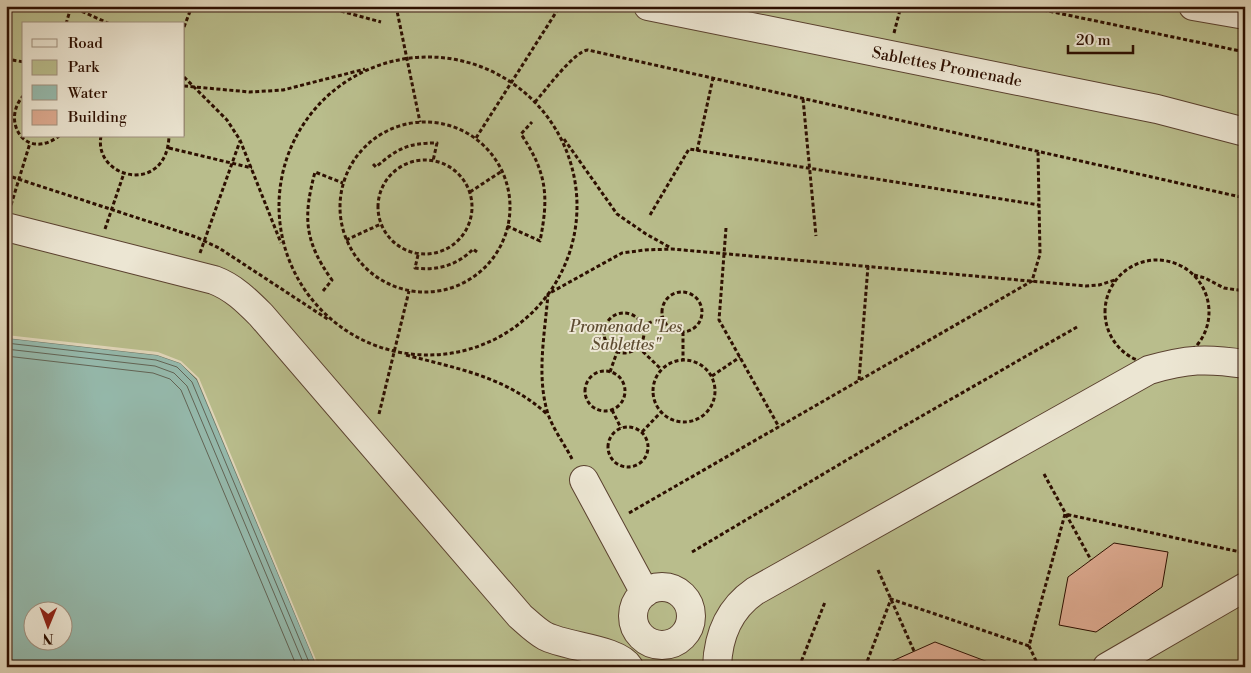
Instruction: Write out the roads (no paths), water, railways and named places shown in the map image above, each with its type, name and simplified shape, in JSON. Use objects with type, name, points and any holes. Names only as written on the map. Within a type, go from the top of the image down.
[{"type":"street","name":"Sablettes Promenade","points":[[648,6],[1156,109],[1245,132]]},
{"type":"street","points":[[1193,6],[1245,15]]},
{"type":"street","points":[[8,219],[98,251],[225,284],[248,301],[520,616],[544,636],[566,644],[612,655],[626,662],[629,667]]},
{"type":"street","points":[[717,667],[717,651],[722,631],[736,607],[755,590],[1149,370],[1182,361],[1201,360],[1245,364]]},
{"type":"street","points":[[584,480],[645,593]]},
{"type":"street","points":[[666,587],[685,597],[690,607],[691,618],[689,626],[686,633],[672,643],[664,645],[653,643],[644,638],[637,630],[634,621],[634,610],[638,600],[645,593],[655,588],[666,587]]},
{"type":"street","points":[[1107,667],[1245,587]]},
{"type":"street","points":[[689,626],[722,631]]},
{"type":"water","points":[[6,338],[157,355],[180,363],[197,380],[317,667],[6,667]]},
{"type":"park label","name":"Promenade \"Les Sablettes\"","points":[[626,336]]}]
